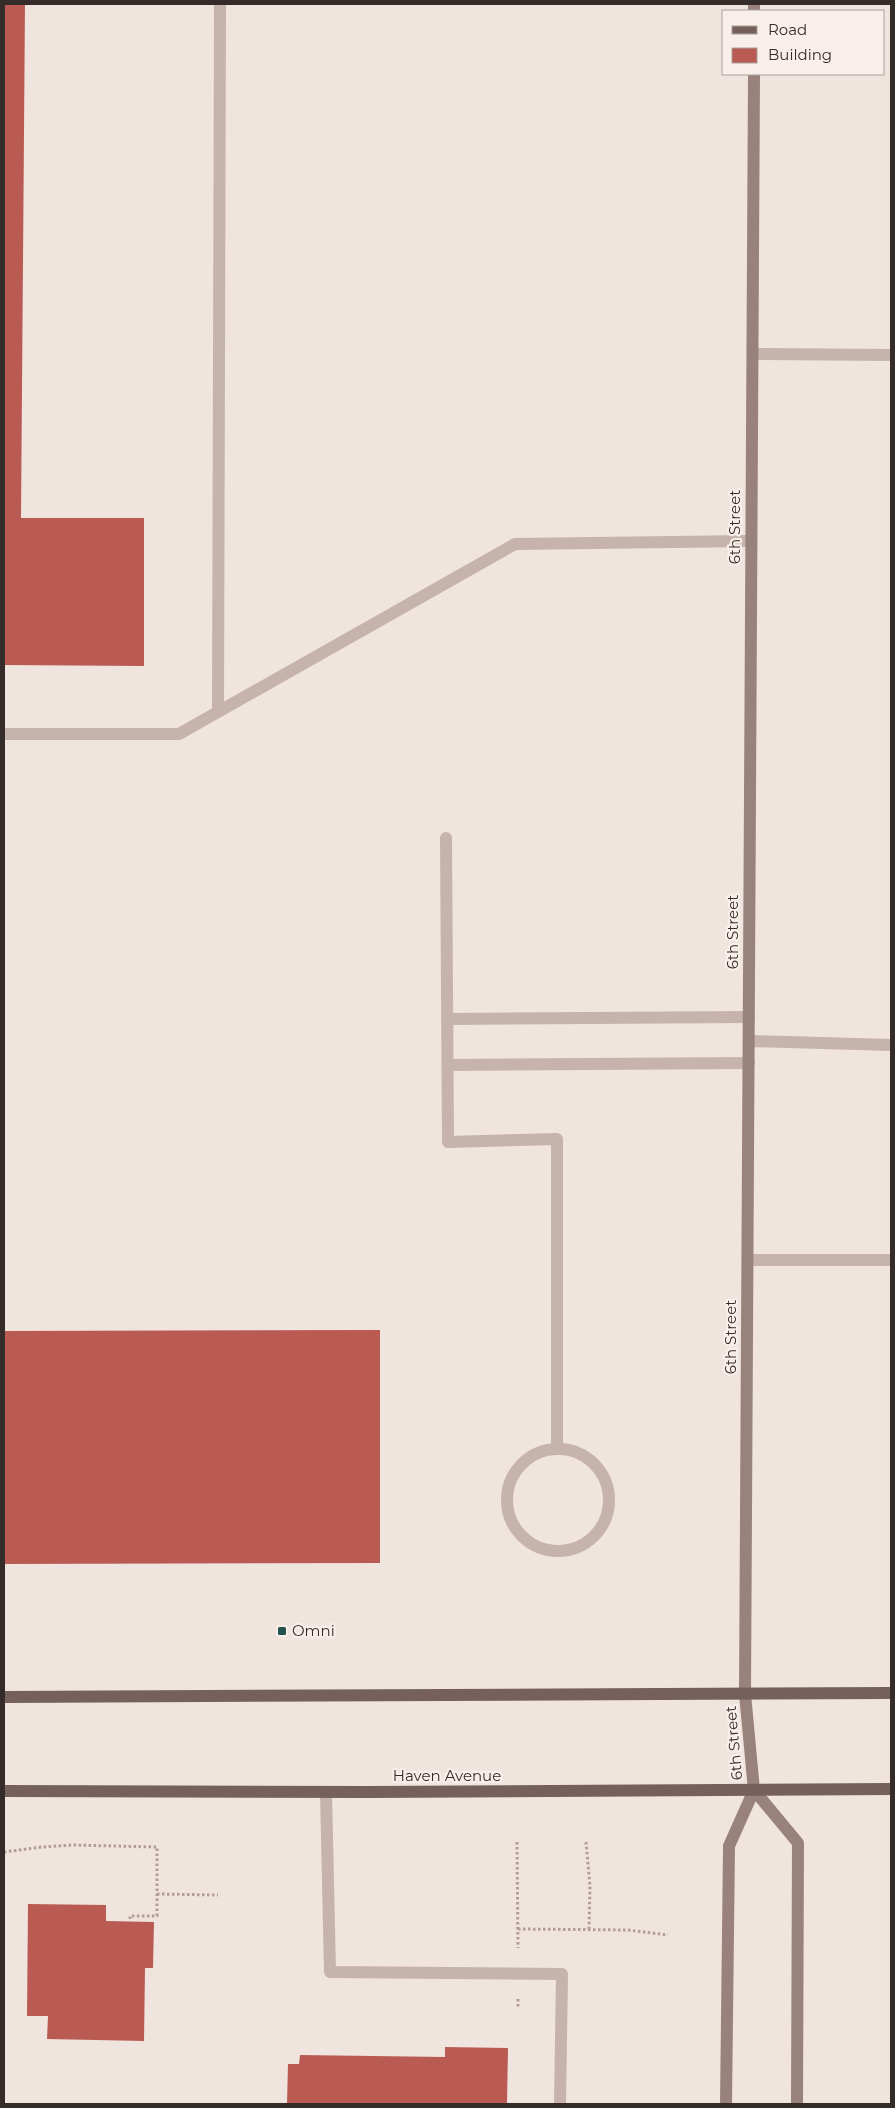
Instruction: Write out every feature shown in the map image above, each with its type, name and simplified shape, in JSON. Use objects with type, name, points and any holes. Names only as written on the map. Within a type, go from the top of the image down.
[{"type":"main road","name":"6th Street","points":[[726,2104],[729,1846],[754,1790],[746,1694],[754,75]]},
{"type":"main road","points":[[4,1697],[891,1693]]},
{"type":"main road","name":"Haven Avenue","points":[[4,1792],[891,1789]]},
{"type":"main road","name":"6th Street","points":[[754,1790],[798,1843],[797,2104]]},
{"type":"lane","points":[[218,712],[220,4]]},
{"type":"lane","points":[[753,354],[891,355]]},
{"type":"lane","points":[[4,734],[179,734],[515,544],[751,541]]},
{"type":"lane","points":[[446,838],[448,1142],[557,1139],[557,1448]]},
{"type":"lane","points":[[448,1019],[749,1017]]},
{"type":"lane","points":[[749,1041],[891,1045]]},
{"type":"lane","points":[[448,1065],[749,1063]]},
{"type":"lane","points":[[748,1260],[891,1260]]},
{"type":"lane","points":[[557,1448],[573,1450],[588,1458],[600,1469],[607,1484],[610,1501],[607,1518],[598,1533],[585,1545],[568,1552],[550,1552],[534,1546],[520,1535],[510,1520],[506,1503],[508,1487],[515,1472],[526,1459],[540,1452],[557,1448]]},
{"type":"lane","points":[[326,1792],[330,1972],[562,1974],[560,2104]]},
{"type":"path","points":[[517,1842],[518,2008]]},
{"type":"path","points":[[586,1842],[590,1886],[590,1930]]},
{"type":"path","points":[[4,1852],[72,1845],[157,1847],[157,1916],[130,1916],[130,1921]]},
{"type":"path","points":[[157,1894],[218,1894]]},
{"type":"path","points":[[518,1929],[628,1930],[668,1935]]},
{"type":"building","points":[[4,4],[25,4],[21,518],[144,518],[144,666],[4,665]]},
{"type":"building","points":[[380,1330],[380,1563],[4,1564],[4,1331]]},
{"type":"building","points":[[28,1904],[106,1905],[106,1921],[154,1922],[153,1968],[145,1968],[144,2041],[47,2039],[48,2016],[27,2016]]},
{"type":"building","points":[[445,2047],[508,2048],[507,2104],[287,2104],[288,2064],[299,2064],[300,2055],[445,2057]]},
{"type":"place","name":"Omni","points":[[282,1631]]}]
